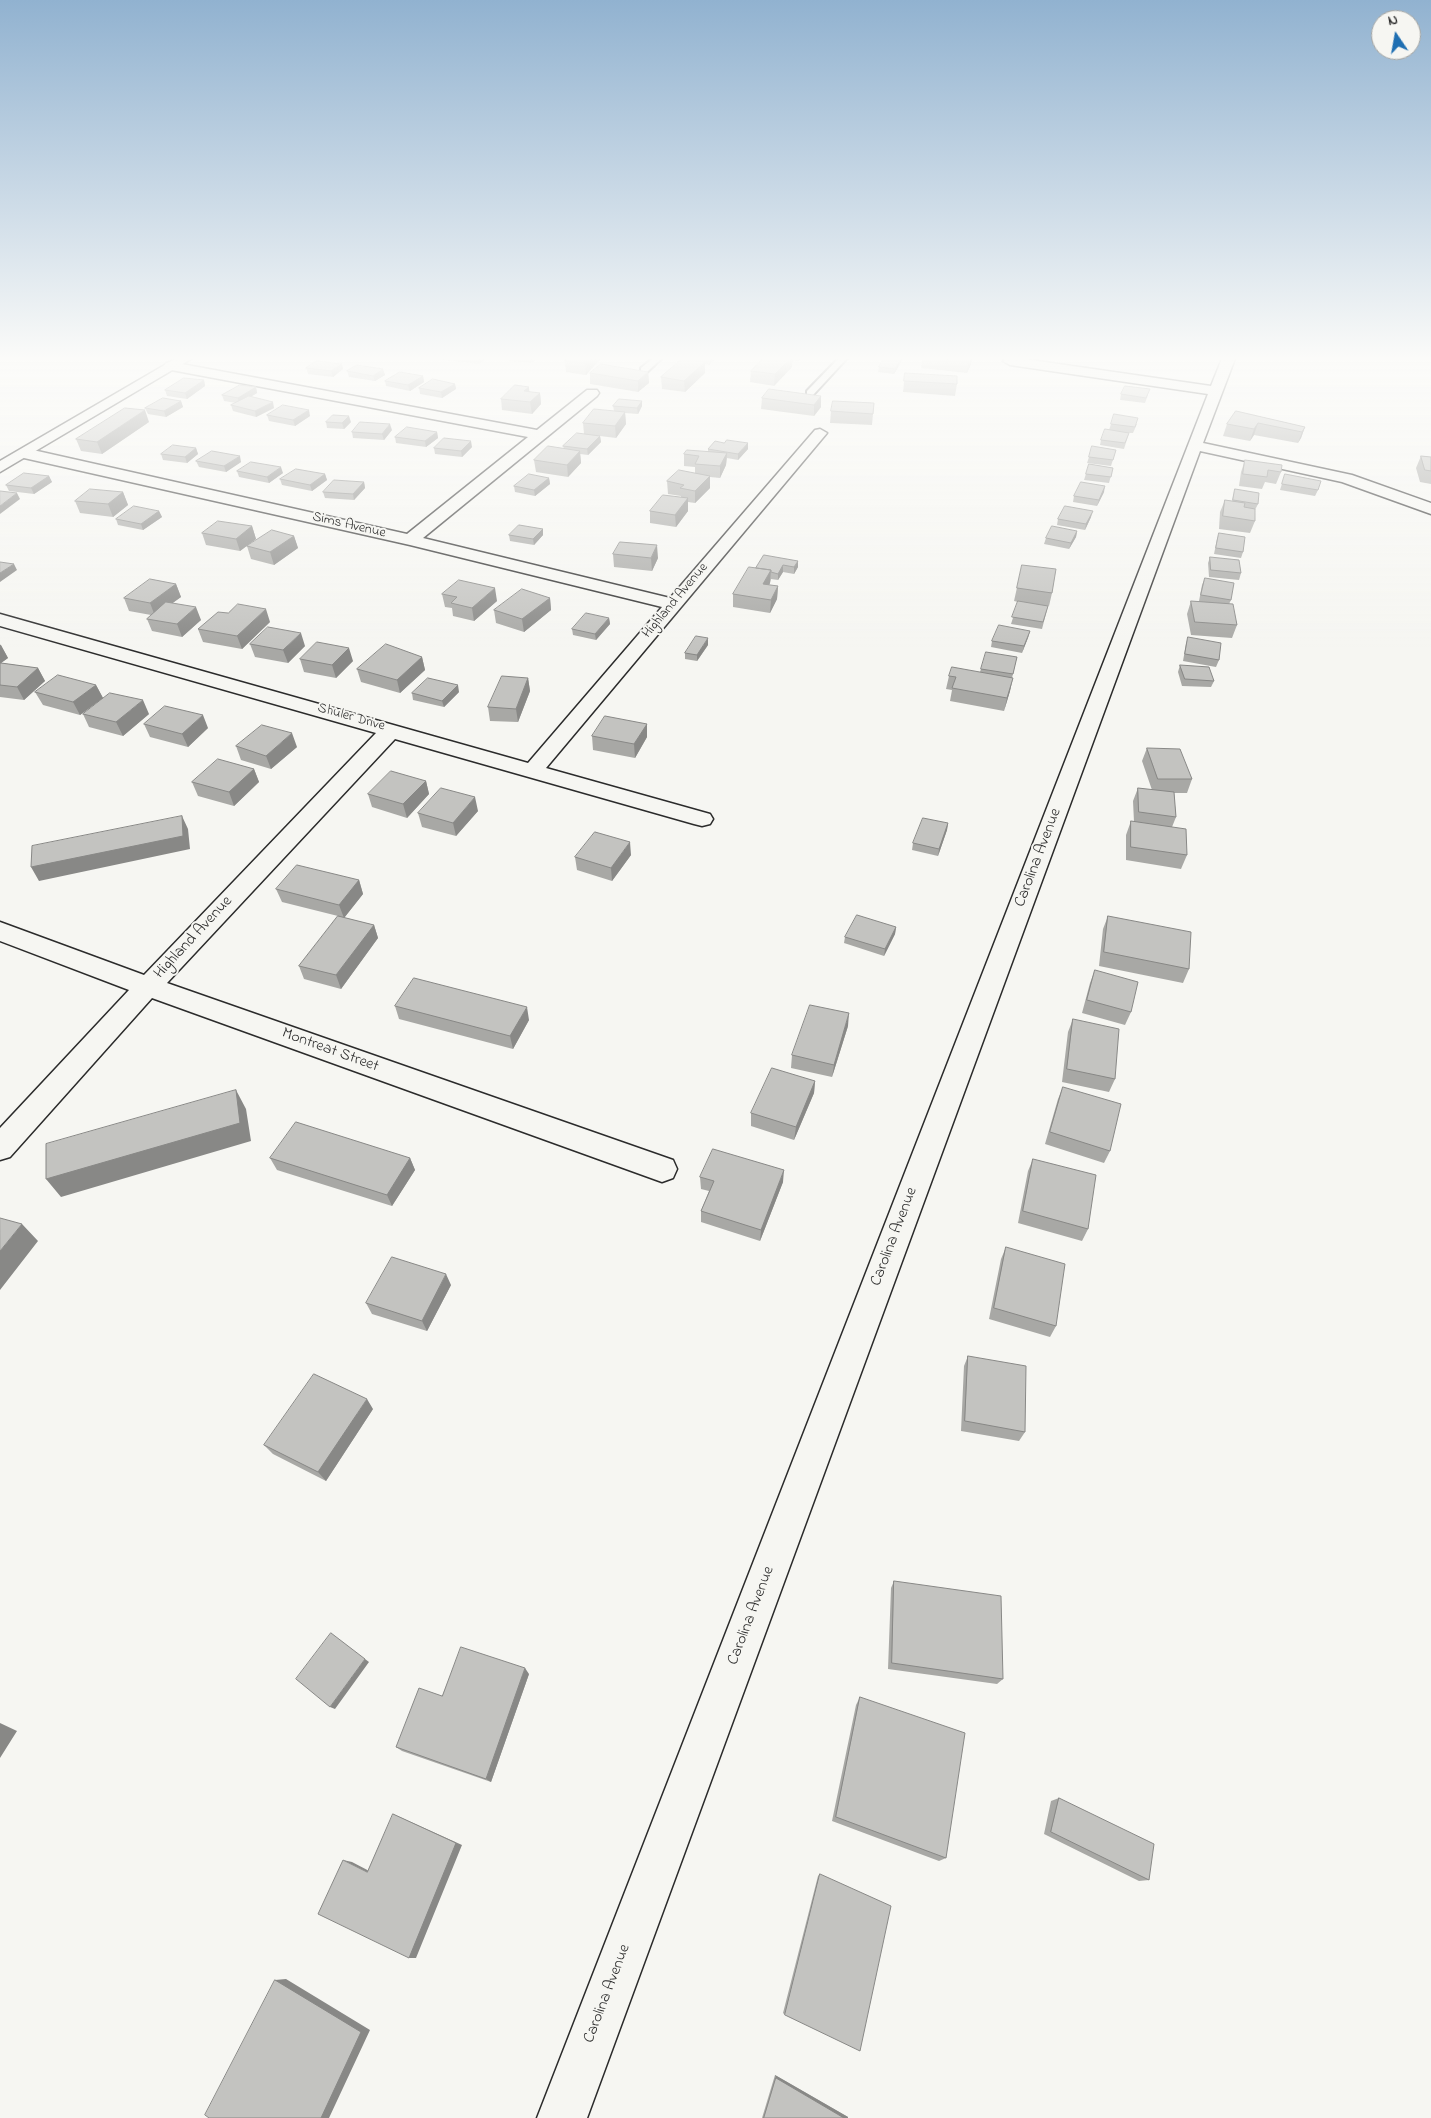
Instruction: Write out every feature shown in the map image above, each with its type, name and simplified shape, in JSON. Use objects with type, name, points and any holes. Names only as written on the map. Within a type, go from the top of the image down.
[{"type":"street","points":[[0,467],[21,455]]},
{"type":"street","name":"Sims Avenue","points":[[32,455],[410,540],[674,604]]},
{"type":"street","points":[[410,540],[515,455]]},
{"type":"street","name":"Highland Avenue","points":[[533,770],[801,455]]},
{"type":"street","name":"Carolina Avenue","points":[[562,2118],[1193,455]]},
{"type":"street","points":[[1237,455],[1346,478],[1431,509]]},
{"type":"street","name":"Shuler Drive","points":[[0,620],[702,818]]},
{"type":"street","name":"Highland Avenue","points":[[0,1148],[148,986],[391,730]]},
{"type":"street","name":"Montreat Street","points":[[0,931],[148,986],[662,1169]]},
{"type":"building","points":[[168,455],[188,455],[185,457]]},
{"type":"building","points":[[206,455],[240,456],[224,466],[196,461]]},
{"type":"building","points":[[539,455],[576,455],[567,465],[534,460]]},
{"type":"building","points":[[690,455],[726,455],[720,466],[695,464],[699,456]]},
{"type":"building","points":[[1090,455],[1115,455],[1113,460],[1089,457]]},
{"type":"building","points":[[1421,456],[1431,457],[1431,471],[1425,470]]},
{"type":"building","points":[[1245,460],[1282,465],[1281,472],[1268,470],[1267,477],[1243,474]]},
{"type":"building","points":[[251,462],[281,467],[267,477],[237,471]]},
{"type":"building","points":[[1089,464],[1113,468],[1111,477],[1086,474]]},
{"type":"building","points":[[296,469],[325,474],[310,485],[280,479]]},
{"type":"building","points":[[679,470],[710,476],[695,491],[680,488],[684,485],[667,481]]},
{"type":"building","points":[[24,473],[49,476],[31,488],[6,485]]},
{"type":"building","points":[[529,474],[549,478],[534,490],[514,486]]},
{"type":"building","points":[[1285,474],[1321,481],[1318,490],[1282,484]]},
{"type":"building","points":[[334,480],[364,482],[353,494],[323,492]]},
{"type":"building","points":[[1081,482],[1105,486],[1099,500],[1074,496]]},
{"type":"building","points":[[90,489],[123,492],[108,504],[75,501]]},
{"type":"building","points":[[1235,489],[1259,493],[1258,504],[1233,500]]},
{"type":"building","points":[[0,491],[17,493],[0,506]]},
{"type":"building","points":[[663,495],[688,498],[675,515],[650,511]]},
{"type":"building","points":[[1225,500],[1245,503],[1244,507],[1255,509],[1255,521],[1223,516]]},
{"type":"building","points":[[134,506],[159,511],[141,524],[116,519]]},
{"type":"building","points":[[1065,506],[1093,511],[1086,524],[1058,519]]},
{"type":"building","points":[[218,521],[252,526],[236,539],[202,533]]},
{"type":"building","points":[[519,525],[543,529],[533,539],[509,535]]},
{"type":"building","points":[[1052,526],[1077,531],[1071,543],[1046,538]]},
{"type":"building","points":[[272,530],[294,536],[270,552],[247,546]]},
{"type":"building","points":[[1219,533],[1245,537],[1243,552],[1216,548]]},
{"type":"building","points":[[620,542],[657,545],[651,558],[613,554]]},
{"type":"building","points":[[764,555],[798,561],[794,567],[783,565],[778,574],[771,572],[771,570],[756,568]]},
{"type":"building","points":[[1210,557],[1239,560],[1241,573],[1211,570]]},
{"type":"building","points":[[0,562],[14,564],[0,573]]},
{"type":"building","points":[[1022,565],[1056,569],[1052,593],[1017,588]]},
{"type":"building","points":[[749,567],[771,570],[763,584],[778,586],[771,600],[733,594]]},
{"type":"building","points":[[1205,578],[1234,583],[1231,600],[1201,595]]},
{"type":"building","points":[[150,579],[176,584],[150,603],[124,598]]},
{"type":"building","points":[[459,580],[495,588],[472,608],[451,603],[457,597],[442,594]]},
{"type":"building","points":[[522,589],[550,598],[522,619],[494,610]]},
{"type":"building","points":[[1018,601],[1048,606],[1043,622],[1012,617]]},
{"type":"building","points":[[1191,601],[1233,604],[1237,625],[1195,622]]},
{"type":"building","points":[[166,602],[196,607],[177,624],[147,619]]},
{"type":"building","points":[[238,604],[266,609],[237,636],[198,629],[218,612],[228,613]]},
{"type":"building","points":[[586,613],[609,618],[595,634],[572,629]]},
{"type":"building","points":[[999,625],[1030,631],[1024,646],[992,641]]},
{"type":"building","points":[[268,627],[301,633],[283,650],[250,644]]},
{"type":"building","points":[[696,636],[708,638],[697,655],[685,653]]},
{"type":"building","points":[[1188,637],[1221,643],[1219,660],[1185,654]]},
{"type":"building","points":[[317,642],[349,648],[332,665],[300,659]]},
{"type":"building","points":[[386,644],[422,657],[397,680],[357,669]]},
{"type":"building","points":[[986,652],[1017,657],[1013,674],[981,669]]},
{"type":"building","points":[[1,663],[38,668],[17,687],[0,685]]},
{"type":"building","points":[[1180,665],[1209,667],[1214,681],[1185,679]]},
{"type":"building","points":[[952,667],[1013,678],[1007,698],[952,688],[956,677],[949,676]]},
{"type":"building","points":[[58,675],[96,685],[73,702],[35,692]]},
{"type":"building","points":[[502,676],[528,678],[516,709],[488,707]]},
{"type":"building","points":[[428,678],[458,685],[442,701],[412,693]]},
{"type":"building","points":[[110,693],[143,700],[116,722],[83,714]]},
{"type":"building","points":[[165,706],[203,715],[182,734],[144,724]]},
{"type":"building","points":[[605,716],[647,724],[634,744],[592,736]]},
{"type":"building","points":[[262,725],[292,733],[266,756],[236,746]]},
{"type":"building","points":[[1147,748],[1180,749],[1192,779],[1158,779]]},
{"type":"building","points":[[218,759],[254,769],[229,792],[192,782]]},
{"type":"building","points":[[391,771],[426,781],[403,804],[368,794]]},
{"type":"building","points":[[441,788],[475,797],[453,823],[418,813]]},
{"type":"building","points":[[1138,788],[1174,792],[1176,817],[1139,812]]},
{"type":"building","points":[[182,816],[183,836],[31,867],[32,846]]},
{"type":"building","points":[[923,818],[948,823],[939,849],[913,843]]},
{"type":"building","points":[[1131,821],[1186,829],[1187,855],[1131,847]]},
{"type":"building","points":[[595,832],[630,842],[611,868],[575,857]]},
{"type":"building","points":[[297,865],[359,880],[339,905],[276,889]]},
{"type":"building","points":[[857,915],[896,927],[885,949],[845,937]]},
{"type":"building","points":[[338,916],[374,925],[336,975],[299,966]]},
{"type":"building","points":[[1108,916],[1191,932],[1189,969],[1104,952]]},
{"type":"building","points":[[1095,970],[1138,982],[1131,1012],[1087,1000]]},
{"type":"building","points":[[414,978],[527,1007],[510,1036],[395,1006]]},
{"type":"building","points":[[810,1005],[849,1013],[834,1065],[792,1055]]},
{"type":"building","points":[[1073,1019],[1119,1029],[1115,1079],[1067,1069]]},
{"type":"building","points":[[772,1068],[815,1081],[796,1127],[751,1113]]},
{"type":"building","points":[[1063,1087],[1121,1104],[1110,1151],[1050,1132]]},
{"type":"building","points":[[236,1090],[240,1123],[46,1179],[46,1144]]},
{"type":"building","points":[[296,1122],[410,1158],[387,1195],[270,1158]]},
{"type":"building","points":[[713,1149],[784,1170],[761,1230],[701,1211],[714,1181],[700,1177]]},
{"type":"building","points":[[1033,1159],[1096,1175],[1088,1229],[1023,1211]]},
{"type":"building","points":[[0,1218],[22,1224],[0,1251]]},
{"type":"building","points":[[1006,1247],[1065,1264],[1056,1326],[994,1308]]},
{"type":"building","points":[[392,1257],[446,1274],[422,1321],[366,1303]]},
{"type":"building","points":[[968,1356],[1026,1366],[1025,1432],[965,1421]]},
{"type":"building","points":[[314,1374],[367,1399],[318,1472],[264,1445]]},
{"type":"building","points":[[894,1581],[1001,1596],[1003,1679],[892,1663]]},
{"type":"building","points":[[331,1633],[365,1659],[330,1707],[296,1679]]},
{"type":"building","points":[[461,1647],[525,1668],[486,1779],[396,1747],[419,1688],[442,1696]]},
{"type":"building","points":[[860,1697],[965,1733],[946,1858],[836,1817]]},
{"type":"building","points":[[1059,1798],[1154,1844],[1149,1880],[1051,1832]]},
{"type":"building","points":[[393,1814],[456,1843],[409,1958],[318,1914],[343,1860],[367,1872]]},
{"type":"building","points":[[820,1874],[891,1906],[860,2051],[785,2015]]},
{"type":"building","points":[[275,1980],[361,2032],[321,2118],[209,2118],[205,2115]]},
{"type":"building","points":[[776,2078],[844,2118],[764,2118]]}]
